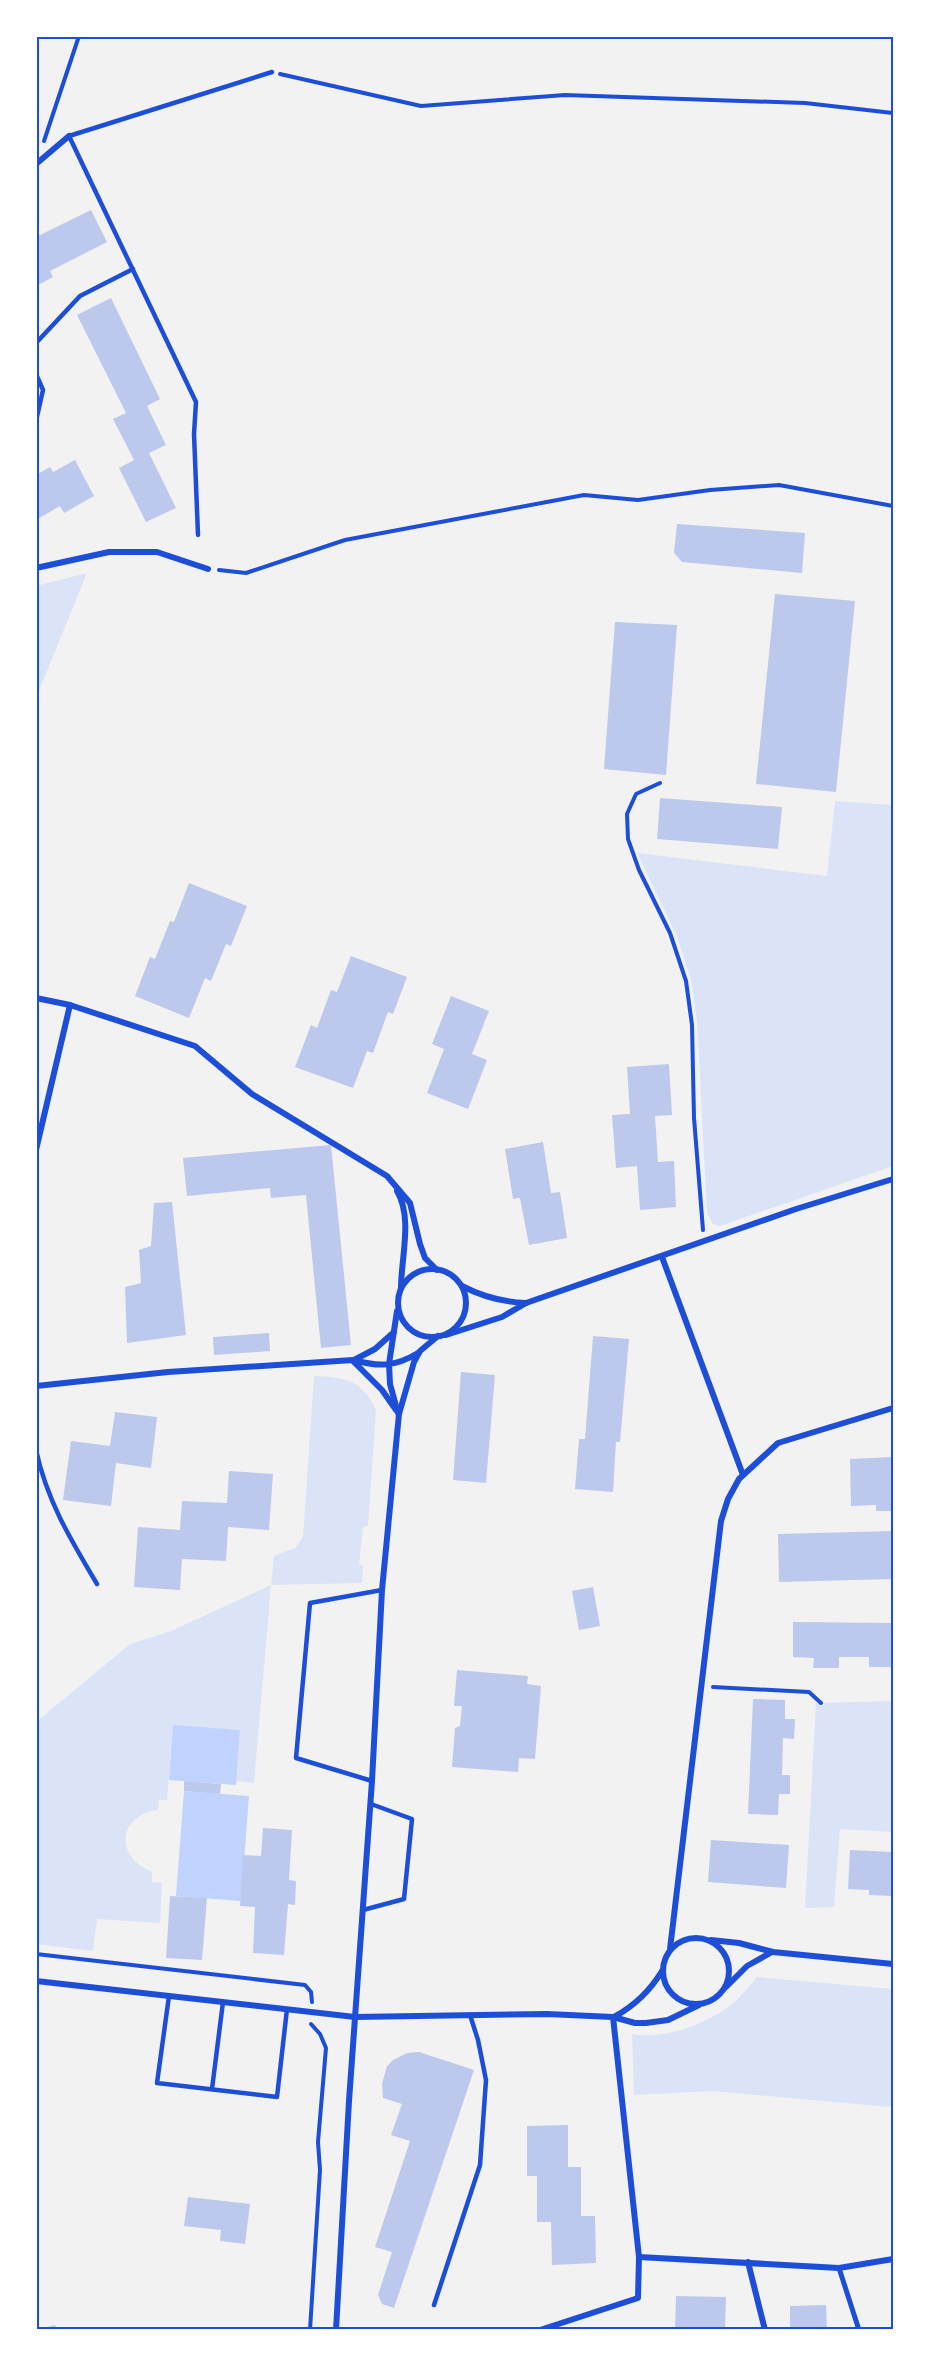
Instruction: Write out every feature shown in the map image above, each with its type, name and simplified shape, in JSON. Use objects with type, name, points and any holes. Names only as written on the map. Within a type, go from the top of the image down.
[{"type":"street","points":[[37,164],[69,136]]},
{"type":"street","points":[[36,568],[108,552],[157,552],[208,569]]},
{"type":"street","points":[[36,998],[70,1005],[195,1046],[252,1094],[387,1176],[410,1203],[425,1258],[437,1270]]},
{"type":"street","points":[[36,1150],[70,1005]]},
{"type":"street","points":[[387,1176],[401,1198],[404,1215],[401,1291],[389,1364],[390,1384],[399,1414]]},
{"type":"street","points":[[398,1304],[400,1315],[413,1331],[423,1336],[442,1335],[502,1317],[526,1304],[796,1209],[893,1179]]},
{"type":"street","points":[[662,1257],[743,1475]]},
{"type":"street","points":[[36,1386],[168,1372],[353,1360],[371,1365],[403,1362],[455,1328],[466,1308],[466,1296],[454,1277],[437,1270],[421,1271],[411,1276],[401,1291]]},
{"type":"street","points":[[461,1286],[481,1296],[526,1304]]},
{"type":"street","points":[[353,1360],[375,1349],[394,1331]]},
{"type":"street","points":[[336,2330],[355,2017],[371,1804],[382,1590],[399,1414],[414,1362],[420,1352]]},
{"type":"street","points":[[353,1360],[382,1390],[399,1414]]},
{"type":"street","points":[[613,2017],[639,1999],[656,1981],[670,1949],[721,1521],[728,1499],[743,1475],[778,1443],[893,1408]]},
{"type":"street","points":[[670,1949],[688,1939],[698,1938],[739,1943],[773,1952],[893,1964]]},
{"type":"street","points":[[698,1938],[717,1946],[728,1962],[727,1982],[723,1991]]},
{"type":"street","points":[[36,1981],[355,2017],[547,2014],[613,2017],[635,2023],[658,2022],[708,2003],[747,1966],[773,1952]]},
{"type":"street","points":[[662,1970],[664,1982],[669,1992],[677,2000],[699,2005]]},
{"type":"street","points":[[540,2330],[638,2298],[639,2257],[613,2017]]},
{"type":"street","points":[[639,2257],[839,2268],[893,2259]]},
{"type":"street","points":[[748,2262],[765,2330]]},
{"type":"street","points":[[839,2268],[859,2330]]},
{"type":"lane","points":[[198,535],[194,434],[196,402],[69,136],[272,72]]},
{"type":"lane","points":[[36,342],[80,296],[134,269]]},
{"type":"lane","points":[[36,374],[43,390],[36,421]]},
{"type":"lane","points":[[36,1450],[41,1473],[59,1519],[97,1584]]},
{"type":"lane","points":[[372,1781],[296,1758],[310,1603],[382,1590]]},
{"type":"lane","points":[[363,1910],[404,1899],[412,1819],[371,1804]]},
{"type":"lane","points":[[169,1996],[157,2083],[277,2097],[287,2009]]},
{"type":"lane","points":[[212,2089],[223,2002]]},
{"type":"lane","points":[[434,2305],[480,2165],[486,2080],[470,2015]]},
{"type":"path","points":[[37,164],[79,36]]},
{"type":"path","points":[[272,72],[421,106],[565,95],[805,103],[893,113]]},
{"type":"path","points":[[208,569],[246,573],[345,540],[584,495],[638,500],[710,490],[779,485],[893,506]]},
{"type":"path","points":[[660,783],[636,794],[627,814],[628,839],[639,870],[670,933],[686,981],[692,1026],[694,1118],[704,1242]]},
{"type":"path","points":[[700,1686],[809,1692],[821,1703]]},
{"type":"path","points":[[36,1954],[305,1985],[311,1992],[310,2023],[320,2034],[326,2048],[318,2142],[320,2170],[310,2330]]},
{"type":"shaded area","points":[[87,573],[36,698],[36,586]]},
{"type":"shaded area","points":[[835,801],[893,805],[893,1166],[720,1226],[713,1224],[707,1213],[697,1021],[691,980],[676,934],[637,853],[827,876]]},
{"type":"shaded area","points":[[314,1376],[343,1379],[359,1386],[376,1410],[368,1526],[363,1527],[359,1565],[363,1565],[362,1583],[271,1585],[274,1556],[295,1548],[303,1537]]},
{"type":"shaded area","points":[[271,1585],[254,1783],[236,1781],[240,1730],[173,1726],[167,1800],[159,1800],[158,1810],[145,1813],[135,1820],[126,1837],[131,1857],[152,1872],[152,1882],[162,1883],[160,1923],[97,1919],[93,1951],[36,1944],[36,1722],[130,1644],[171,1631]]},
{"type":"shaded area","points":[[893,1701],[893,1832],[840,1829],[834,1907],[805,1908],[816,1703]]},
{"type":"shaded area","points":[[757,1977],[893,1989],[893,2099],[890,2107],[712,2091],[634,2095],[632,2034],[657,2035],[698,2024],[732,2004]]},
{"type":"water","points":[[173,1725],[240,1730],[236,1785],[169,1780]]},
{"type":"water","points":[[184,1791],[249,1796],[241,1901],[176,1896]]},
{"type":"building","points":[[91,210],[107,242],[50,271],[53,277],[36,286],[36,237]]},
{"type":"building","points":[[111,298],[160,399],[147,406],[166,445],[149,453],[176,508],[146,522],[119,468],[134,460],[113,419],[126,413],[77,315]]},
{"type":"building","points":[[75,460],[94,496],[64,513],[60,506],[36,520],[36,475],[50,467],[53,472]]},
{"type":"building","points":[[677,524],[805,533],[802,573],[682,562],[674,553]]},
{"type":"building","points":[[775,594],[855,601],[836,792],[756,784]]},
{"type":"building","points":[[615,622],[677,625],[666,775],[604,769]]},
{"type":"building","points":[[660,798],[782,807],[778,849],[657,839]]},
{"type":"building","points":[[189,883],[247,906],[231,946],[226,944],[211,981],[205,978],[189,1018],[135,996],[150,957],[155,959],[170,921],[174,922]]},
{"type":"building","points":[[351,956],[407,977],[393,1014],[388,1012],[373,1053],[367,1051],[353,1088],[295,1067],[311,1025],[317,1028],[331,990],[337,992]]},
{"type":"building","points":[[451,996],[489,1011],[472,1054],[487,1060],[468,1109],[427,1093],[444,1049],[432,1044]]},
{"type":"building","points":[[669,1064],[672,1115],[655,1116],[658,1162],[674,1161],[676,1207],[640,1210],[637,1166],[616,1168],[612,1115],[630,1114],[627,1067]]},
{"type":"building","points":[[543,1142],[551,1193],[560,1192],[567,1238],[529,1245],[520,1198],[513,1199],[505,1149]]},
{"type":"building","points":[[331,1145],[351,1345],[321,1348],[306,1195],[271,1198],[270,1188],[187,1196],[183,1158]]},
{"type":"building","points":[[172,1202],[186,1335],[127,1343],[125,1287],[141,1283],[139,1250],[151,1246],[154,1203]]},
{"type":"building","points":[[269,1333],[270,1351],[214,1355],[213,1337]]},
{"type":"building","points":[[593,1336],[629,1339],[620,1442],[616,1442],[613,1492],[575,1489],[579,1439],[585,1439]]},
{"type":"building","points":[[461,1372],[495,1375],[486,1483],[453,1480]]},
{"type":"building","points":[[115,1412],[157,1417],[151,1468],[116,1463],[111,1506],[63,1500],[71,1441],[110,1446]]},
{"type":"building","points":[[893,1457],[893,1511],[876,1511],[876,1505],[851,1506],[850,1459]]},
{"type":"building","points":[[229,1471],[273,1474],[269,1530],[228,1527],[226,1561],[182,1559],[180,1590],[134,1587],[138,1527],[180,1530],[182,1501],[227,1503]]},
{"type":"building","points":[[893,1531],[893,1579],[779,1582],[778,1534]]},
{"type":"building","points":[[593,1587],[600,1626],[579,1630],[572,1591]]},
{"type":"building","points":[[793,1622],[893,1623],[892,1667],[869,1667],[869,1657],[839,1657],[839,1668],[813,1668],[814,1658],[793,1657]]},
{"type":"building","points":[[457,1670],[528,1676],[527,1684],[541,1686],[535,1759],[519,1758],[518,1772],[452,1767],[455,1728],[460,1726],[462,1706],[454,1706]]},
{"type":"building","points":[[753,1699],[785,1700],[785,1719],[795,1719],[794,1739],[783,1738],[782,1775],[790,1775],[790,1794],[779,1794],[778,1815],[748,1814]]},
{"type":"building","points":[[184,1781],[221,1784],[220,1794],[184,1791]]},
{"type":"building","points":[[263,1828],[292,1830],[289,1880],[296,1881],[295,1905],[288,1904],[284,1955],[253,1953],[255,1907],[240,1906],[243,1855],[261,1856]]},
{"type":"building","points":[[711,1840],[789,1845],[786,1888],[708,1882]]},
{"type":"building","points":[[850,1850],[893,1852],[893,1896],[869,1895],[869,1890],[848,1889]]},
{"type":"building","points":[[170,1896],[207,1898],[202,1960],[166,1958]]},
{"type":"building","points":[[419,2052],[474,2070],[394,2308],[382,2304],[378,2295],[392,2252],[375,2247],[410,2141],[391,2135],[402,2104],[383,2098],[382,2084],[387,2066],[393,2060],[407,2053]]},
{"type":"building","points":[[568,2125],[568,2167],[581,2167],[581,2216],[595,2216],[596,2263],[552,2265],[551,2222],[537,2222],[537,2176],[527,2176],[527,2126]]},
{"type":"building","points":[[188,2197],[250,2204],[245,2244],[220,2241],[221,2230],[184,2226]]},
{"type":"building","points":[[676,2296],[726,2297],[725,2330],[675,2330]]},
{"type":"building","points":[[826,2305],[827,2330],[790,2330],[790,2306]]},
{"type":"building","points":[[55,2325],[57,2330],[40,2330],[40,2329]]}]
